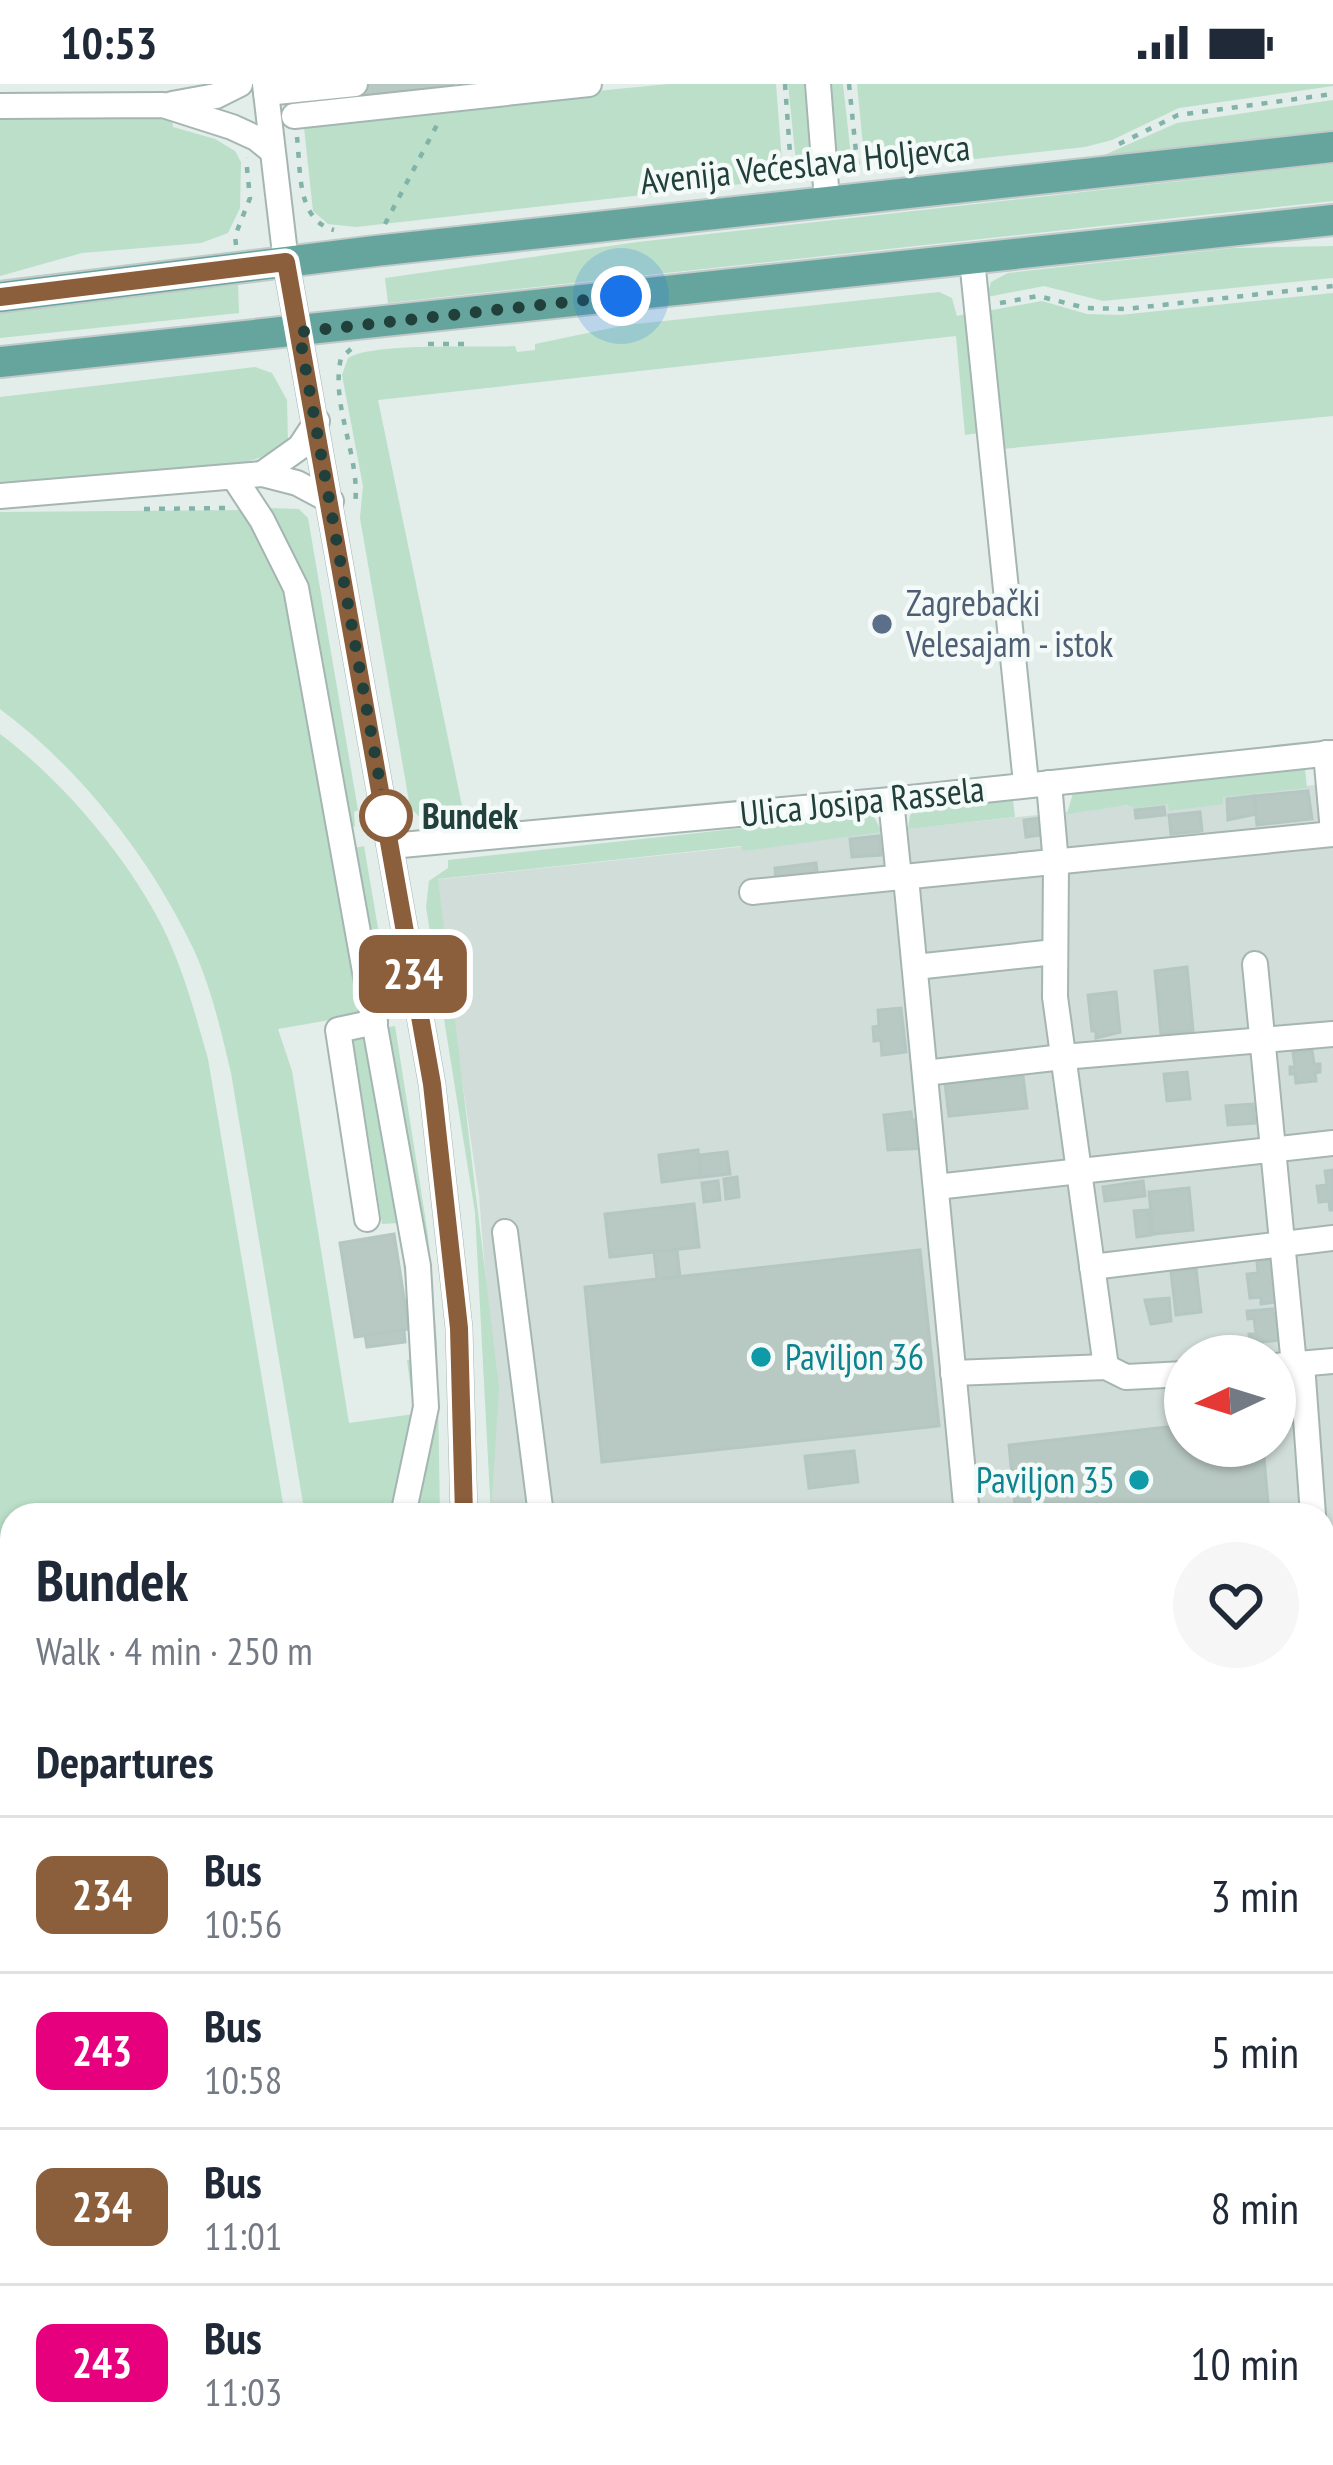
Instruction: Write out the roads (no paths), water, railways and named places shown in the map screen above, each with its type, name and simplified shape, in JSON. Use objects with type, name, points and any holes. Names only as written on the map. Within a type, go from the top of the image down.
[{"type":"main road","name":"Avenija Većeslava Holjevca","points":[[0,297],[826,200],[1333,147]]},
{"type":"main road","points":[[0,362],[1333,220]]},
{"type":"street","points":[[0,106],[216,96],[240,84]]},
{"type":"street","points":[[356,84],[265,89],[286,262],[432,1084],[459,1328],[464,1503]]},
{"type":"street","points":[[294,120],[456,94],[589,84]]},
{"type":"street","points":[[818,84],[826,200]]},
{"type":"street","points":[[146,97],[232,127],[272,151]]},
{"type":"street","points":[[972,260],[1037,783],[1056,864],[1054,997],[1106,1367]]},
{"type":"street","points":[[262,474],[300,447],[317,421]]},
{"type":"street","points":[[0,496],[262,474],[296,483],[331,501]]},
{"type":"street","points":[[235,478],[296,588],[418,1266],[426,1407],[406,1503]]},
{"type":"street","points":[[752,892],[1333,833],[1330,753]]},
{"type":"street","name":"Ulica Josipa Rassela","points":[[391,846],[1330,753]]},
{"type":"street","points":[[891,800],[915,967],[966,1503]]},
{"type":"street","points":[[915,967],[1055,952]]},
{"type":"street","points":[[1255,964],[1288,1335]]},
{"type":"street","points":[[367,1219],[338,1030],[375,1022]]},
{"type":"street","points":[[925,1073],[1333,1034]]},
{"type":"street","points":[[936,1187],[1333,1143]]},
{"type":"street","points":[[506,1232],[540,1503]]},
{"type":"street","points":[[1092,1267],[1333,1238]]},
{"type":"street","points":[[1296,1364],[1333,1360]]},
{"type":"street","points":[[953,1373],[1106,1367],[1126,1377],[1164,1375]]},
{"type":"street","points":[[1296,1404],[1311,1503]]},
{"type":"place","name":"Zagrebački Velesajam - istok","points":[[882,624]]},
{"type":"place","name":"Bundek","points":[[386,816]]},
{"type":"place","name":"Paviljon 36","points":[[761,1357]]},
{"type":"place","name":"Paviljon 35","points":[[1139,1480]]}]
